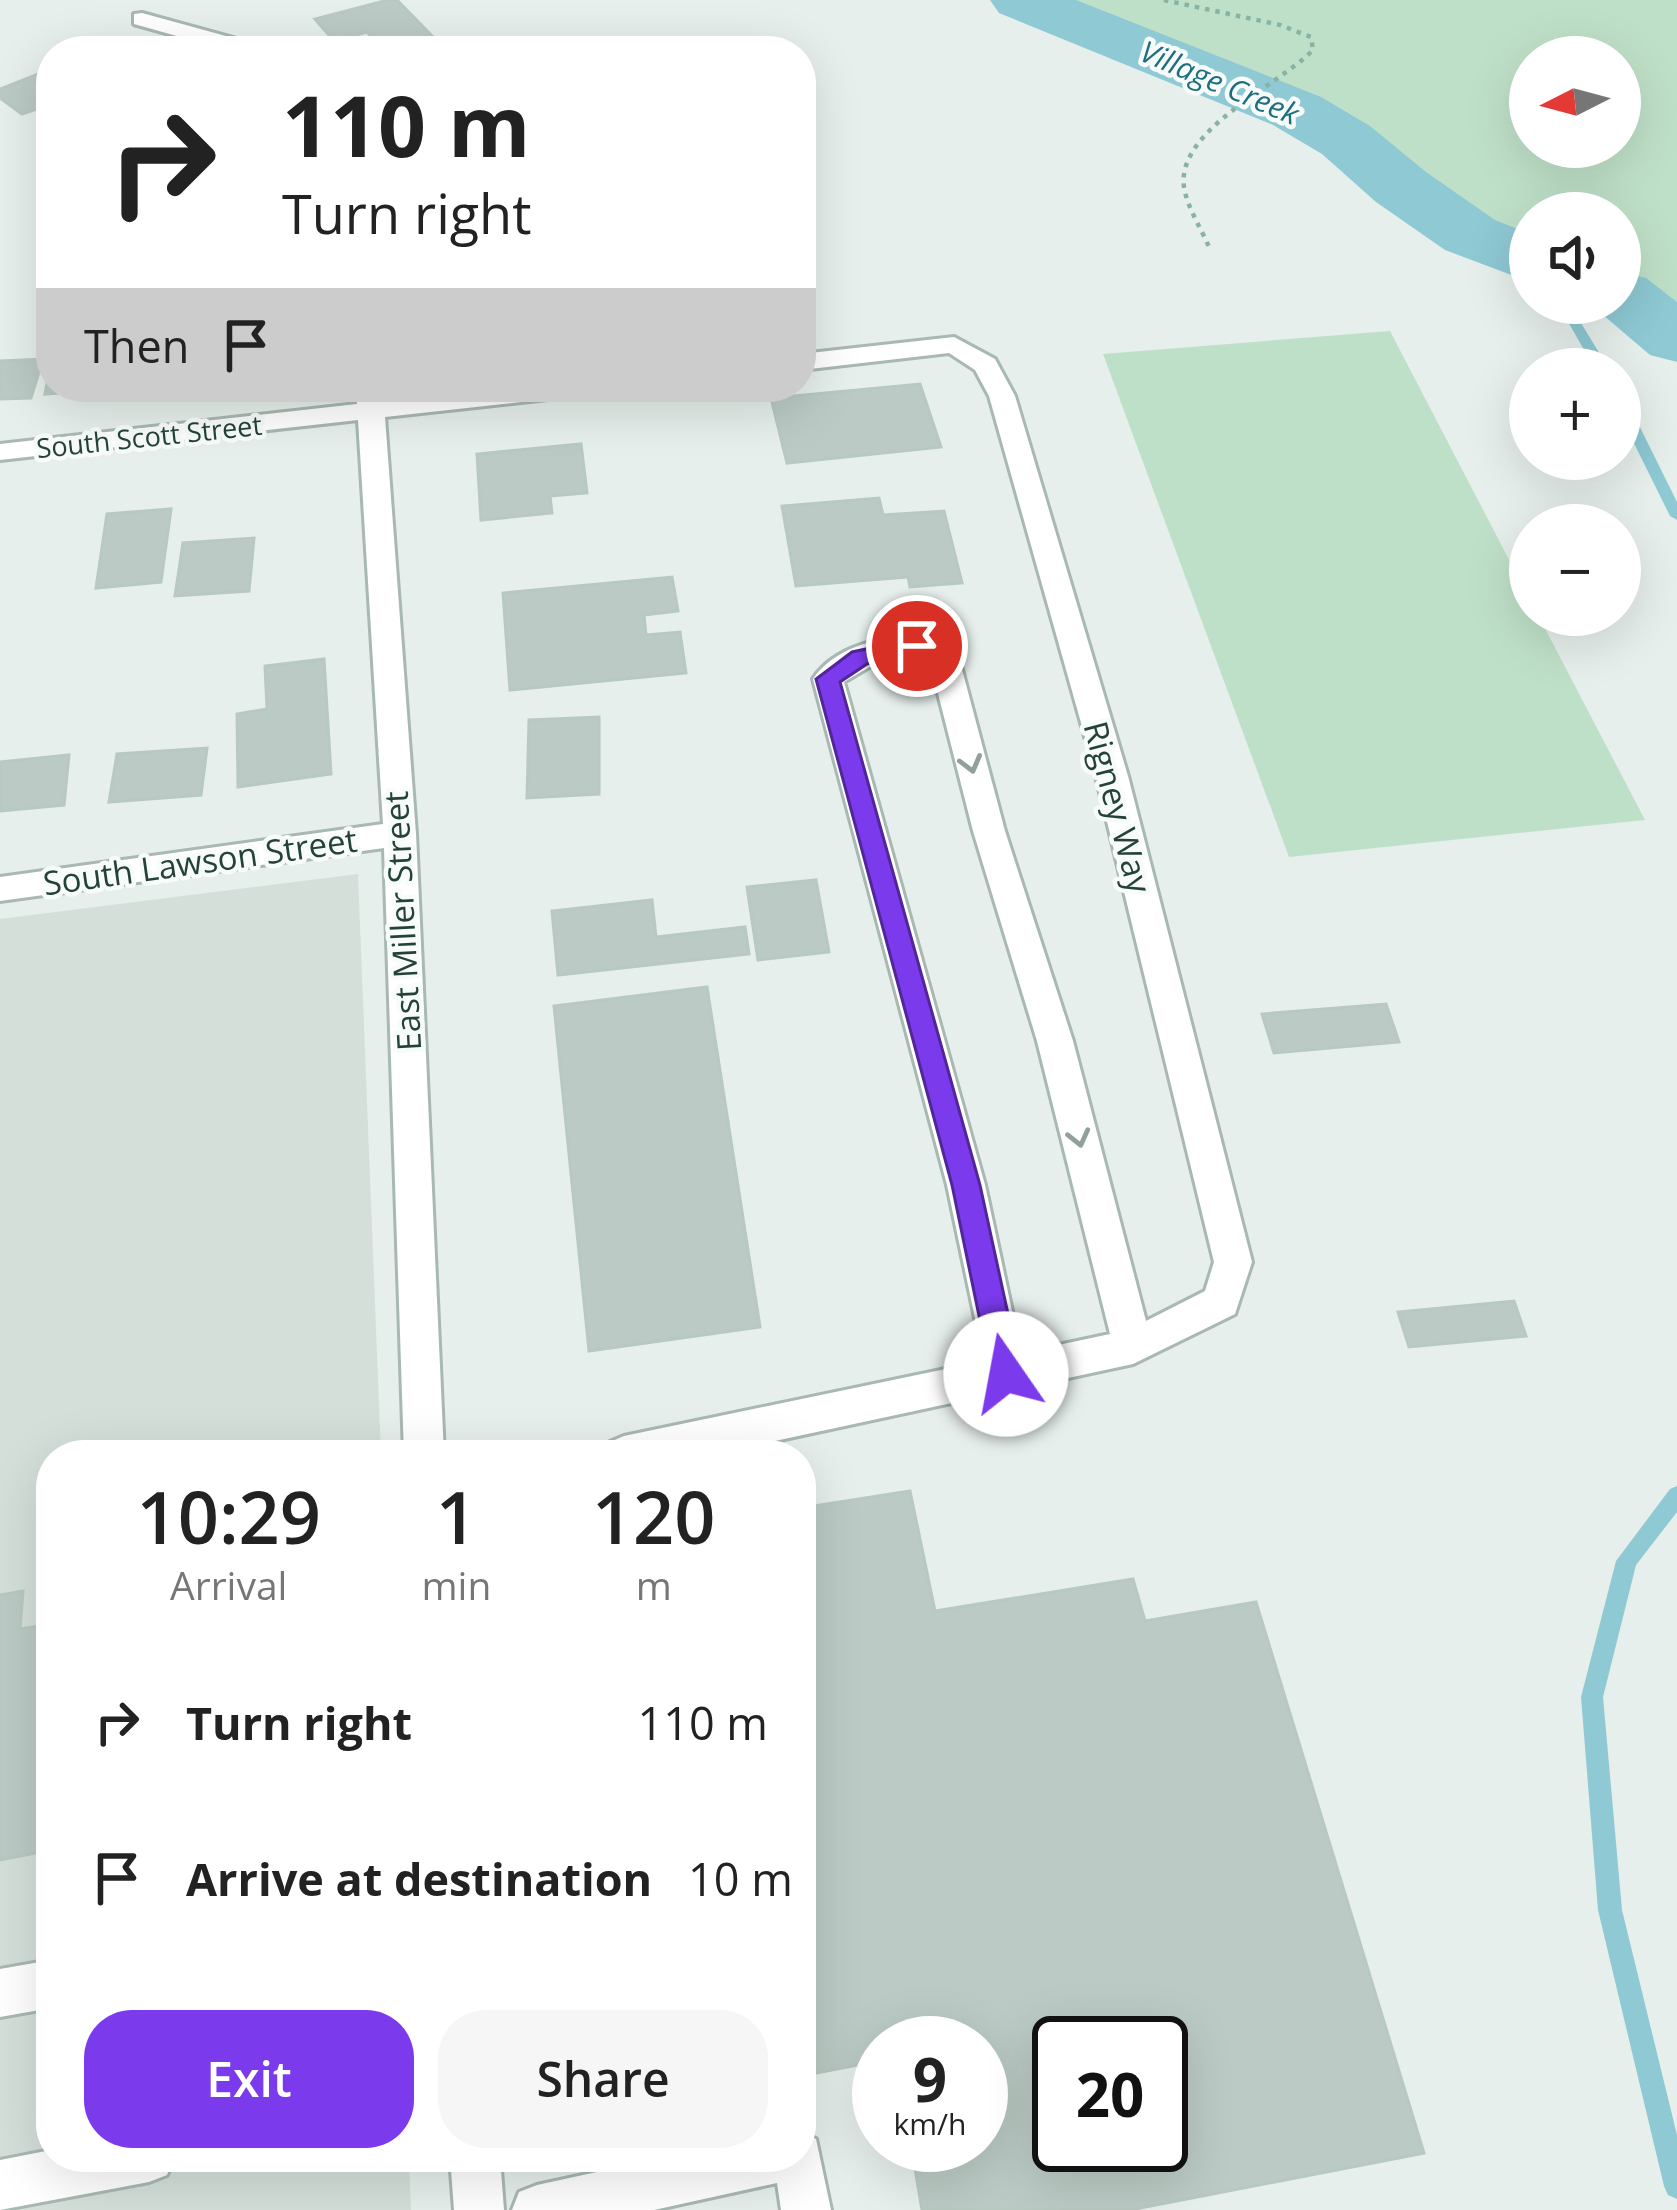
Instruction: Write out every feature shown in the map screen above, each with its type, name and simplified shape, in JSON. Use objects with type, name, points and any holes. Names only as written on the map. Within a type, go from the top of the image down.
[{"type":"street","points":[[142,19],[202,36]]},
{"type":"street","name":"Rigney Way","points":[[816,360],[954,345],[986,365],[1002,396],[1106,754],[1233,1262],[1221,1302],[1133,1347]]},
{"type":"street","name":"South Scott Street","points":[[0,452],[349,402]]},
{"type":"street","name":"East Miller Street","points":[[370,402],[400,834],[423,1440]]},
{"type":"street","points":[[695,1440],[1006,1374],[1133,1347],[1055,1041],[989,831],[945,662],[936,648],[884,650],[840,668],[828,679],[966,1185],[1006,1374]]},
{"type":"street","name":"South Lawson Street","points":[[0,889],[400,834]]},
{"type":"street","points":[[0,1993],[36,1987]]},
{"type":"street","points":[[0,2185],[69,2172]]},
{"type":"street","points":[[476,2172],[479,2210]]},
{"type":"street","points":[[537,2210],[713,2172]]},
{"type":"street","points":[[800,2172],[806,2210]]},
{"type":"path","points":[[1163,0],[1244,21],[1295,28],[1311,37],[1313,50],[1301,67],[1208,130],[1192,147],[1182,182],[1209,248]]},
{"type":"shaded area","points":[[358,874],[380,1440],[36,1440],[36,2172],[410,2172],[411,2210],[0,2210],[0,919]]},
{"type":"green space","points":[[1049,0],[1677,0],[1677,302],[1641,289],[1641,192],[1509,192],[1509,239],[1473,225],[1321,110]]},
{"type":"green space","points":[[1390,331],[1509,560],[1509,636],[1549,636],[1645,820],[1289,857],[1103,354]]},
{"type":"building","points":[[397,0],[432,36],[371,36],[367,32],[330,36],[315,19]]},
{"type":"building","points":[[36,75],[36,109],[22,114],[0,98],[0,89]]},
{"type":"building","points":[[36,359],[31,398],[0,399],[0,361]]},
{"type":"building","points":[[920,384],[941,447],[787,463],[772,402],[816,402],[816,394]]},
{"type":"building","points":[[581,444],[587,493],[550,496],[552,513],[481,520],[477,454]]},
{"type":"building","points":[[879,498],[883,515],[944,511],[962,583],[910,587],[908,577],[796,586],[782,506]]},
{"type":"building","points":[[171,509],[161,582],[96,588],[107,514]]},
{"type":"building","points":[[254,538],[249,591],[175,596],[183,543]]},
{"type":"building","points":[[672,577],[678,611],[644,615],[646,635],[680,632],[686,673],[510,690],[503,593]]},
{"type":"building","points":[[324,659],[331,774],[238,787],[237,714],[267,709],[265,666]]},
{"type":"building","points":[[599,717],[599,794],[527,798],[529,720]]},
{"type":"building","points":[[207,748],[201,795],[109,802],[117,754]]},
{"type":"building","points":[[69,755],[64,805],[0,811],[0,762]]},
{"type":"building","points":[[816,880],[829,952],[758,960],[747,887]]},
{"type":"building","points":[[652,900],[656,937],[745,927],[749,954],[558,975],[552,911]]},
{"type":"building","points":[[707,987],[760,1327],[589,1351],[554,1006]]},
{"type":"building","points":[[1386,1004],[1399,1042],[1274,1053],[1262,1014]]},
{"type":"building","points":[[1514,1301],[1526,1336],[1409,1347],[1398,1312]]},
{"type":"building","points":[[910,1491],[935,1611],[1133,1579],[1145,1621],[1256,1602],[1424,2153],[1130,2210],[922,2210],[916,2172],[1008,2172],[1008,2016],[852,2016],[852,2066],[816,2073],[816,1506]]},
{"type":"building","points":[[23,1591],[20,1629],[36,1626],[36,1853],[0,1860],[0,1595]]},
{"type":"waterway","name":"Village Creek","points":[[1021,0],[1297,111],[1346,140],[1401,187],[1470,235],[1509,251]]},
{"type":"waterway","name":"Village Creek","points":[[1641,311],[1677,339]]},
{"type":"waterway","points":[[1576,324],[1590,348]]},
{"type":"waterway","points":[[1641,443],[1677,516]]},
{"type":"waterway","points":[[1677,1496],[1627,1561],[1592,1697],[1610,1910],[1677,2186]]},
{"type":"route","points":[[917,646],[860,658],[828,679],[966,1185],[1006,1374]]}]
